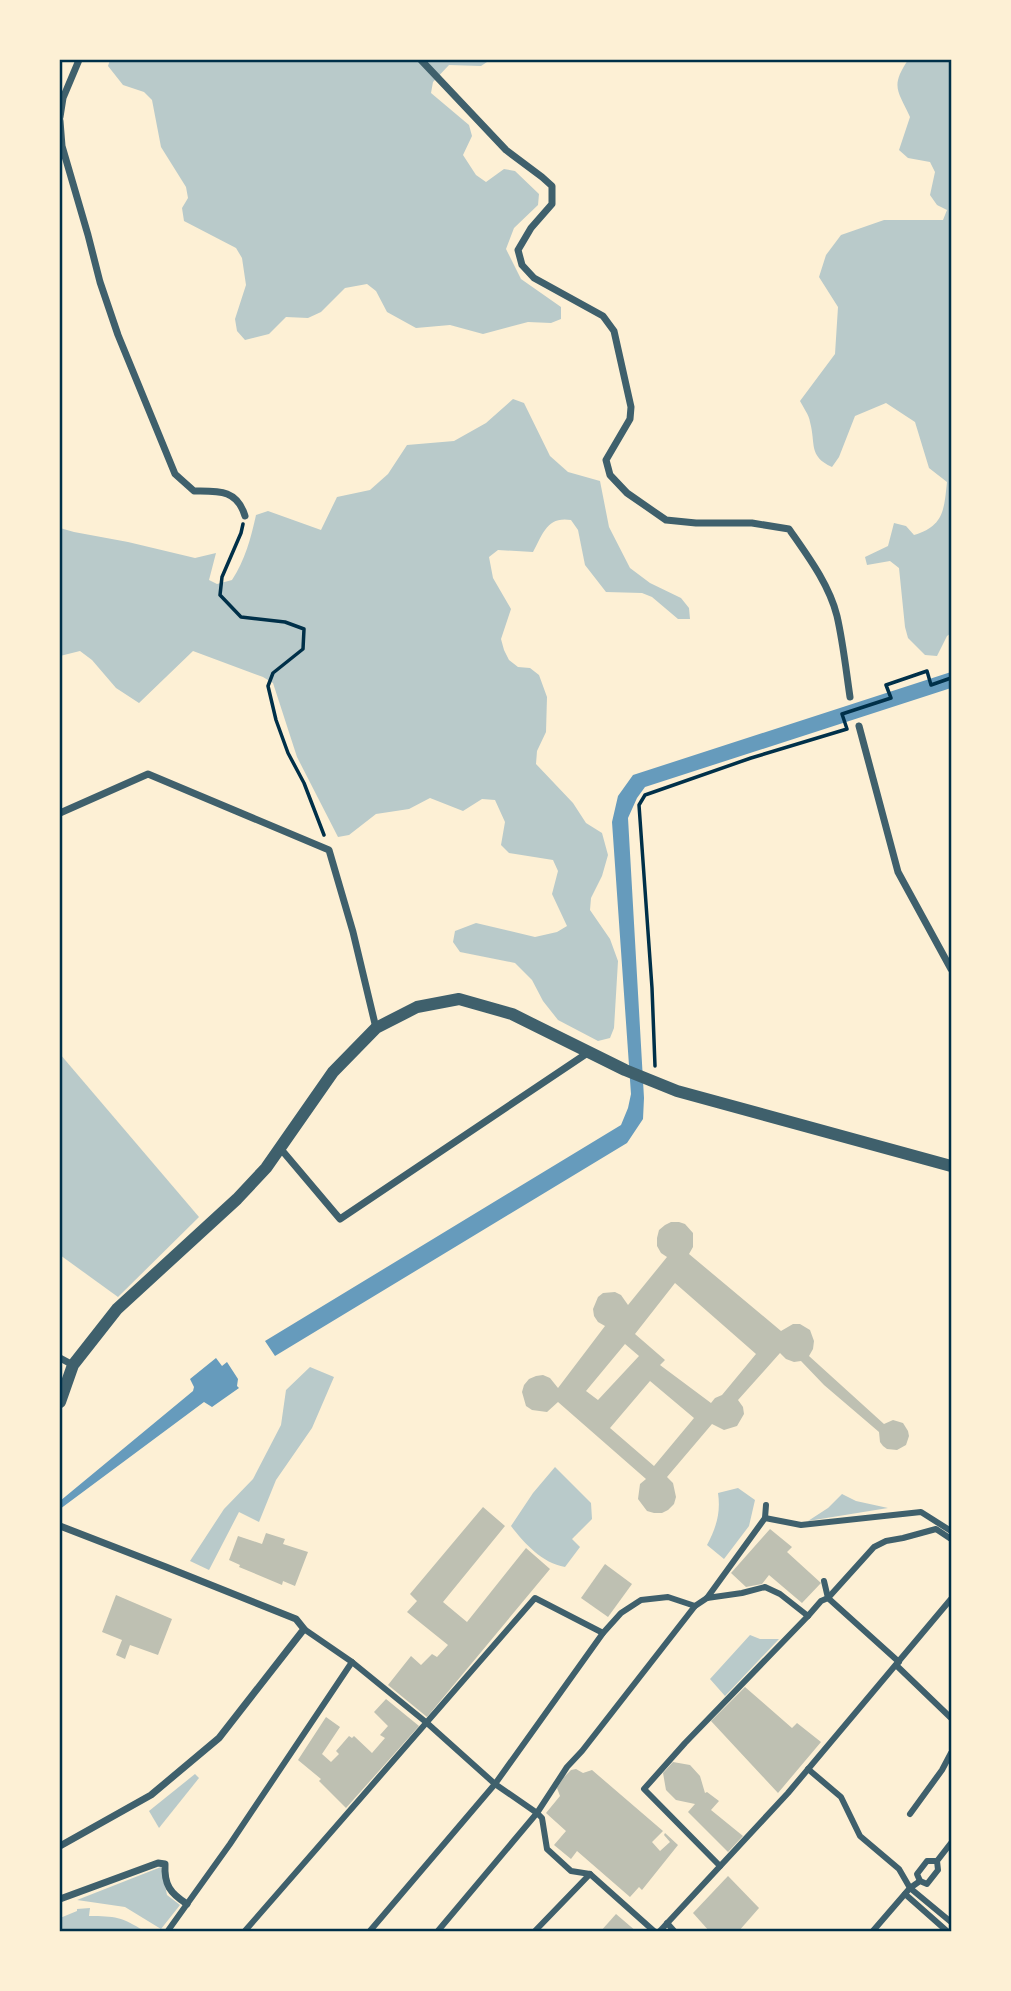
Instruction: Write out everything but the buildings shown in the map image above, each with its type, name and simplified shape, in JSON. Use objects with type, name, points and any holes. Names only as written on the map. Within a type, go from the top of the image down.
[{"type":"street","points":[[79,60],[63,98],[60,119],[62,146],[100,282],[131,369],[175,474],[194,491],[212,491],[234,496],[241,504],[245,516]]},
{"type":"street","points":[[421,60],[506,150],[552,186],[552,204],[518,250],[522,265],[534,278],[603,316],[614,331],[631,407],[630,419],[606,460],[610,475],[627,493],[666,520],[752,523],[789,529],[829,593],[836,615],[850,697]]},
{"type":"street","points":[[859,726],[898,872],[951,969]]},
{"type":"street","points":[[60,813],[148,774],[330,850],[376,1028]]},
{"type":"street","points":[[60,1402],[73,1365],[117,1310],[237,1199],[266,1168],[332,1072],[376,1028],[417,1007],[459,999],[512,1014],[625,1070],[677,1091],[951,1166]]},
{"type":"street","points":[[280,1149],[340,1219],[589,1052]]},
{"type":"street","points":[[60,1358],[73,1365]]},
{"type":"street","points":[[437,1931],[537,1813],[567,1767],[695,1606],[707,1598],[765,1518],[765,1505]]},
{"type":"street","points":[[765,1518],[801,1525],[921,1512],[951,1531]]},
{"type":"street","points":[[60,1526],[296,1619],[304,1629],[352,1662],[427,1723],[495,1784],[537,1813],[542,1818],[547,1849],[571,1871],[590,1874],[657,1931],[808,1769],[951,1600]]},
{"type":"street","points":[[720,1866],[644,1789],[678,1750],[821,1601],[828,1598],[874,1547],[886,1541],[936,1529],[951,1539]]},
{"type":"street","points":[[824,1581],[828,1598],[951,1718]]},
{"type":"street","points":[[707,1598],[765,1587],[780,1594],[808,1616]]},
{"type":"street","points":[[369,1931],[495,1784],[603,1633],[621,1613],[641,1600],[668,1597],[695,1606]]},
{"type":"street","points":[[244,1931],[535,1598],[603,1633]]},
{"type":"street","points":[[60,1846],[151,1795],[219,1738],[304,1629]]},
{"type":"street","points":[[167,1931],[230,1844],[352,1662]]},
{"type":"street","points":[[910,1814],[951,1753]]},
{"type":"street","points":[[808,1769],[841,1797],[859,1836],[899,1869],[910,1888],[951,1922]]},
{"type":"street","points":[[937,1861],[938,1871],[927,1884],[920,1881],[917,1874],[927,1861],[937,1861],[949,1852],[951,1843]]},
{"type":"street","points":[[60,1899],[158,1863],[165,1864],[168,1888],[174,1896],[187,1904]]},
{"type":"street","points":[[534,1931],[590,1874]]},
{"type":"street","points":[[872,1931],[910,1888],[920,1881]]},
{"type":"street","points":[[905,1894],[948,1931]]},
{"type":"street","points":[[667,1923],[675,1931]]},
{"type":"path","points":[[245,516],[241,534],[222,577],[220,595],[241,617],[285,622],[304,629],[303,649],[273,673],[268,686],[288,753],[304,783],[330,850]]},
{"type":"path","points":[[655,1082],[652,988],[639,805],[645,795],[751,758],[847,729],[842,714],[891,698],[886,685],[927,671],[932,685],[951,678]]},
{"type":"shaded area","points":[[110,60],[490,60],[481,66],[449,65],[433,82],[431,93],[469,125],[472,136],[463,155],[476,175],[486,182],[504,169],[515,171],[539,194],[538,205],[514,228],[506,249],[521,279],[561,307],[561,319],[551,323],[528,322],[483,334],[450,325],[416,328],[387,312],[376,291],[367,284],[345,288],[321,312],[308,318],[286,317],[269,334],[245,340],[237,331],[235,319],[246,285],[242,258],[236,248],[184,221],[182,208],[188,198],[186,187],[161,147],[152,100],[144,92],[123,85],[108,66]]},
{"type":"shaded area","points":[[908,60],[951,60],[951,633],[937,656],[925,655],[908,638],[899,568],[890,561],[867,565],[865,557],[888,546],[894,523],[906,526],[914,535],[931,527],[941,516],[947,482],[929,468],[915,422],[886,403],[855,416],[839,457],[832,467],[816,454],[809,419],[800,401],[835,354],[838,307],[819,277],[826,255],[841,235],[884,220],[943,220],[947,210],[937,205],[930,195],[935,172],[930,162],[908,158],[899,150],[910,117],[899,94],[898,83]]},
{"type":"shaded area","points":[[513,399],[524,403],[550,456],[568,472],[600,481],[609,527],[630,568],[650,583],[681,598],[689,608],[690,619],[678,619],[652,597],[642,593],[606,592],[585,565],[578,530],[571,520],[563,519],[551,524],[533,552],[498,550],[489,557],[493,578],[511,609],[501,639],[504,650],[509,660],[518,667],[530,668],[539,675],[547,697],[546,732],[537,751],[536,764],[573,803],[586,823],[602,833],[608,855],[602,876],[591,898],[590,910],[610,939],[618,961],[614,1028],[610,1038],[598,1041],[558,1020],[543,1001],[532,980],[515,963],[460,952],[453,942],[455,931],[476,923],[535,937],[557,932],[567,926],[552,894],[558,871],[553,860],[509,853],[501,845],[505,822],[495,800],[482,799],[463,811],[430,798],[409,809],[376,814],[349,835],[338,837],[297,757],[273,683],[193,651],[139,703],[116,688],[92,660],[80,651],[60,656],[60,528],[195,558],[216,553],[209,580],[217,584],[232,580],[247,549],[256,515],[268,511],[321,530],[337,497],[370,490],[388,474],[407,445],[454,441],[486,423]]},
{"type":"shaded area","points":[[60,1054],[199,1217],[118,1297],[60,1255]]},
{"type":"shaded area","points":[[310,1367],[334,1377],[312,1428],[276,1480],[259,1522],[239,1512],[209,1570],[190,1561],[224,1509],[253,1479],[281,1425],[286,1390]]},
{"type":"shaded area","points":[[555,1467],[591,1503],[592,1519],[572,1539],[580,1547],[565,1567],[541,1557],[511,1526]]},
{"type":"shaded area","points":[[738,1488],[755,1500],[749,1526],[724,1559],[707,1545],[717,1520],[718,1493]]},
{"type":"shaded area","points":[[842,1494],[856,1501],[888,1508],[808,1521],[828,1508]]},
{"type":"shaded area","points":[[750,1635],[760,1639],[779,1639],[725,1696],[710,1679]]},
{"type":"shaded area","points":[[195,1774],[199,1778],[159,1828],[149,1811]]},
{"type":"shaded area","points":[[161,1867],[167,1895],[180,1905],[161,1929],[125,1907],[77,1900]]},
{"type":"shaded area","points":[[90,1908],[89,1916],[118,1918],[144,1931],[60,1931],[60,1918],[77,1909]]},
{"type":"water","points":[[951,672],[951,688],[645,787],[628,818],[643,1119],[627,1143],[275,1356],[265,1341],[621,1125],[631,1094],[612,822],[618,796],[633,775]]},
{"type":"water","points":[[216,1358],[222,1366],[227,1362],[238,1379],[239,1388],[212,1407],[204,1402],[60,1509],[60,1501],[193,1391],[190,1379]]}]
